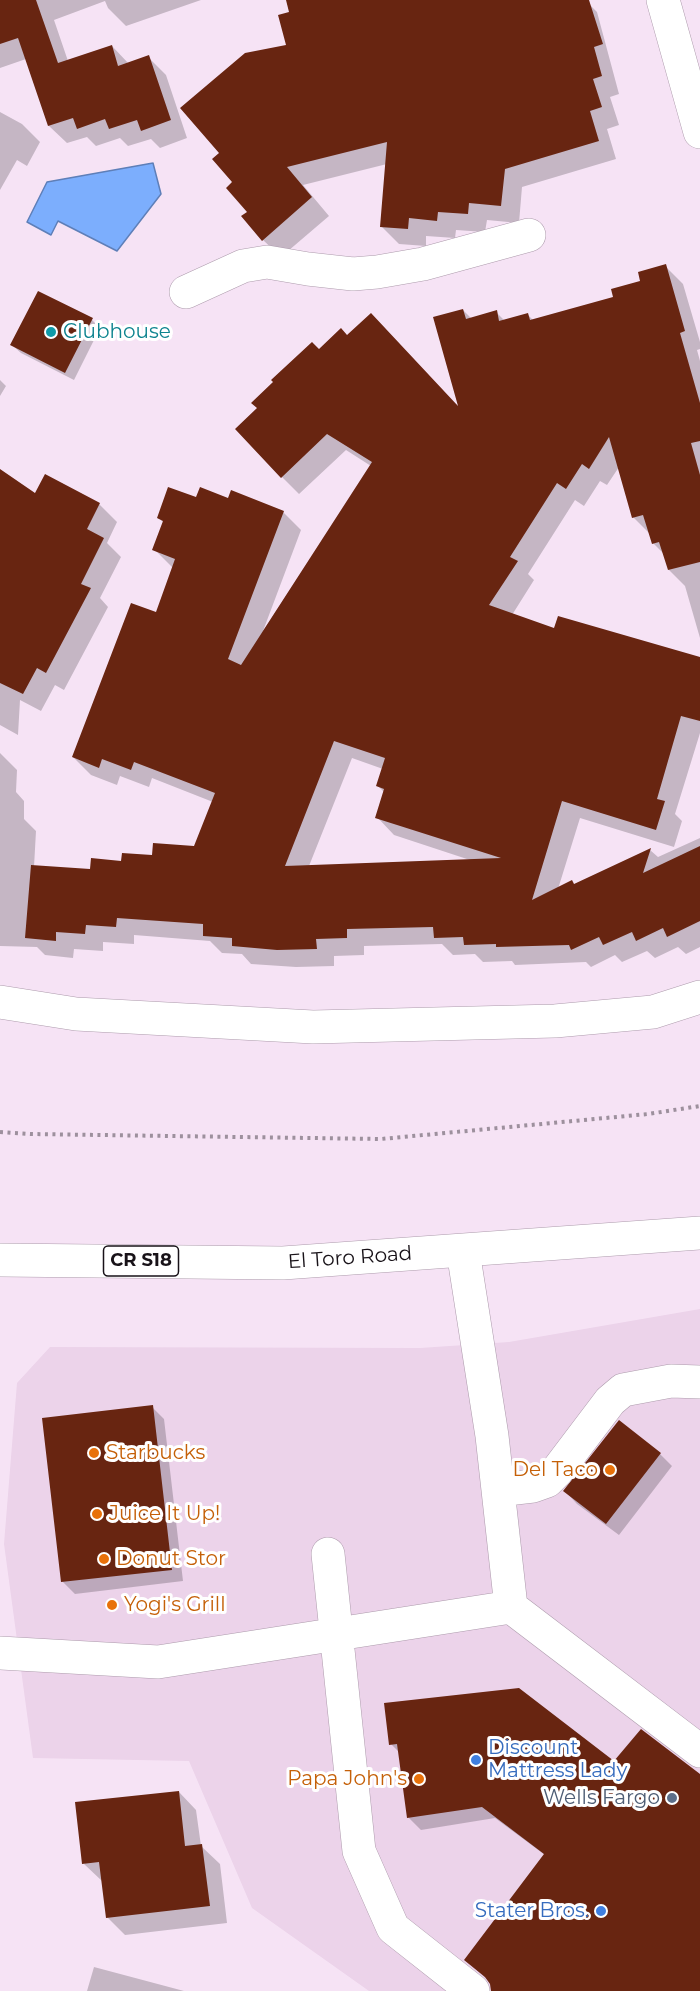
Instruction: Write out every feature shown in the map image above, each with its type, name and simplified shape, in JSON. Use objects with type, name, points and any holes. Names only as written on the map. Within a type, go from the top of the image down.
[{"type":"main road","points":[[663,0],[694,91],[700,132]]},
{"type":"main road","points":[[186,292],[243,266],[267,262],[353,274],[377,272],[423,264],[529,235]]},
{"type":"main road","points":[[0,1002],[76,1014],[313,1027],[555,1021],[653,1012],[700,997]]},
{"type":"main road","name":"El Toro Road","points":[[0,1260],[283,1263],[700,1233]]},
{"type":"main road","points":[[463,1251],[492,1436],[511,1607]]},
{"type":"main road","points":[[498,1490],[533,1486],[547,1481],[610,1401],[623,1390],[671,1381],[700,1382]]},
{"type":"main road","points":[[328,1554],[359,1851],[393,1928],[473,1991]]},
{"type":"main road","points":[[0,1653],[158,1662],[511,1607],[700,1751]]},
{"type":"path","points":[[0,1132],[381,1138],[648,1114],[700,1106]]},
{"type":"shaded area","points":[[700,1309],[700,1991],[369,1991],[252,1908],[189,1761],[33,1758],[4,1544],[17,1383],[50,1347],[420,1348],[509,1342]]},
{"type":"water","points":[[153,163],[161,194],[117,251],[58,221],[51,235],[27,222],[47,182]]},
{"type":"building","points":[[0,0],[36,0],[58,63],[112,45],[118,66],[149,55],[171,120],[141,131],[137,120],[109,129],[105,119],[77,129],[73,118],[48,126],[18,38],[0,44]]},
{"type":"building","points":[[286,0],[589,0],[603,44],[594,47],[602,76],[593,79],[602,107],[590,111],[599,141],[505,169],[501,206],[469,203],[468,214],[438,212],[437,221],[409,218],[408,229],[380,227],[387,142],[287,167],[312,197],[262,241],[241,216],[247,212],[226,188],[232,182],[212,159],[219,153],[180,108],[245,53],[286,45],[278,15],[289,12]]},
{"type":"building","points":[[666,264],[685,331],[680,333],[700,403],[700,441],[691,443],[700,475],[700,562],[668,570],[659,542],[652,544],[643,515],[632,518],[609,437],[589,469],[582,464],[566,489],[557,483],[510,557],[518,561],[489,605],[554,628],[558,616],[700,657],[700,721],[681,716],[657,799],[665,801],[656,830],[562,801],[532,900],[572,880],[574,884],[651,848],[643,873],[700,846],[700,921],[667,937],[663,928],[636,941],[632,932],[603,945],[599,937],[571,950],[569,945],[496,947],[496,944],[464,945],[463,937],[434,938],[433,927],[347,929],[347,938],[316,939],[317,949],[277,950],[232,946],[232,938],[203,936],[203,924],[117,918],[116,927],[86,925],[85,934],[56,932],[56,941],[25,938],[31,865],[90,869],[91,858],[121,861],[122,853],[152,855],[153,843],[194,846],[215,793],[134,762],[131,770],[102,759],[99,768],[72,757],[131,603],[156,612],[175,559],[152,550],[163,521],[157,518],[168,487],[196,497],[200,487],[228,498],[231,490],[284,511],[228,659],[241,665],[372,462],[327,434],[281,478],[235,429],[257,408],[251,403],[273,382],[271,380],[312,342],[319,349],[341,328],[347,335],[371,313],[458,406],[433,317],[463,309],[466,319],[497,310],[499,321],[528,313],[530,320],[613,297],[611,289],[640,281],[638,272]],"holes":[[[334,741],[385,758],[376,786],[384,789],[375,818],[501,858],[285,866]]]},
{"type":"building","name":"Clubhouse","points":[[38,291],[93,318],[65,373],[10,345]]},
{"type":"building","points":[[0,469],[35,493],[45,474],[100,503],[87,529],[104,538],[81,584],[91,588],[46,673],[37,668],[23,694],[0,683]]},
{"type":"building","points":[[153,1405],[172,1570],[61,1582],[42,1418]]},
{"type":"building","name":"Del Taco","points":[[619,1420],[661,1453],[606,1524],[563,1491]]},
{"type":"building","name":"Stater Bros.","points":[[519,1688],[614,1761],[641,1729],[700,1774],[700,1991],[491,1991],[490,1984],[485,1977],[464,1960],[544,1854],[482,1807],[407,1818],[397,1744],[389,1745],[384,1703]]},
{"type":"building","points":[[179,1791],[185,1846],[202,1844],[210,1906],[106,1918],[99,1862],[82,1864],[75,1802]]},
{"type":"place","name":"Clubhouse","points":[[51,332]]},
{"type":"place","name":"Starbucks","points":[[94,1453]]},
{"type":"place","name":"Del Taco","points":[[610,1470]]},
{"type":"place","name":"Juice It Up!","points":[[97,1514]]},
{"type":"place","name":"Donut Stor","points":[[104,1559]]},
{"type":"place","name":"Yogi's Grill","points":[[112,1605]]},
{"type":"place","name":"Discount Mattress Lady","points":[[476,1760]]},
{"type":"place","name":"Papa John's","points":[[419,1779]]},
{"type":"place","name":"Wells Fargo","points":[[672,1798]]},
{"type":"place","name":"Stater Bros.","points":[[601,1911]]}]
